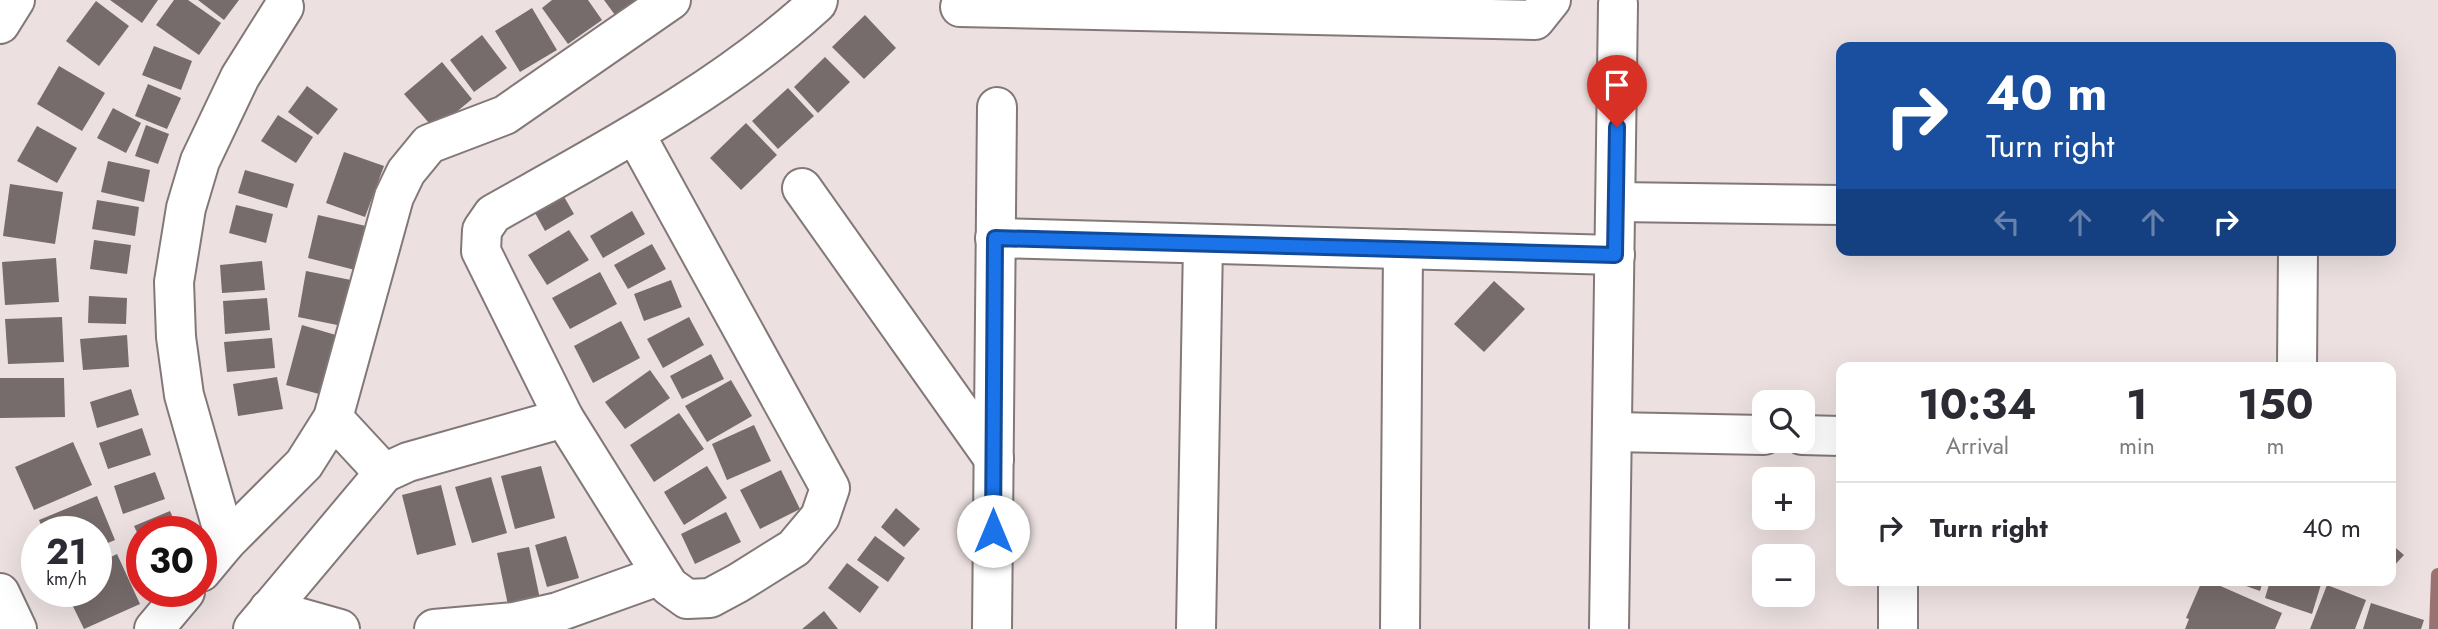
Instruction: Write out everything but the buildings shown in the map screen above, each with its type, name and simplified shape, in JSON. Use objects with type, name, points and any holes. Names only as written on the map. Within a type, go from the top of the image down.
[{"type":"street","points":[[0,24],[15,0]]},
{"type":"street","points":[[217,553],[304,464],[333,418],[394,197],[406,172],[419,154],[429,144],[445,136],[505,116],[671,0]]},
{"type":"street","points":[[683,601],[564,418],[481,251],[482,230],[493,214],[635,134],[789,29],[817,4],[818,0]]},
{"type":"street","points":[[960,7],[1535,20],[1551,0]]},
{"type":"street","points":[[1609,629],[1619,1]]},
{"type":"street","points":[[226,542],[184,395],[176,337],[174,282],[186,208],[200,161],[240,77],[284,7]]},
{"type":"street","points":[[992,628],[997,107]]},
{"type":"street","points":[[434,629],[514,622],[558,612],[710,598],[794,548],[820,517],[830,488],[635,134]]},
{"type":"street","points":[[802,188],[993,459]]},
{"type":"street","points":[[1616,202],[1836,205]]},
{"type":"street","points":[[995,238],[1615,255]]},
{"type":"street","points":[[1196,629],[1203,244]]},
{"type":"street","points":[[1400,629],[1404,249]]},
{"type":"street","points":[[2297,362],[2298,256]]},
{"type":"street","points":[[333,418],[384,473]]},
{"type":"street","points":[[261,619],[384,473],[408,462],[564,418]]},
{"type":"street","points":[[1612,432],[1752,435]]},
{"type":"street","points":[[1815,435],[1836,436]]},
{"type":"street","points":[[1898,586],[1898,629]]},
{"type":"street","points":[[0,593],[17,629]]},
{"type":"street","points":[[154,629],[172,607]]},
{"type":"street","points":[[261,619],[340,629]]},
{"type":"waterway","points":[[2436,629],[2438,575]]},
{"type":"route","points":[[993,531],[995,238],[1615,255],[1617,127]]}]
